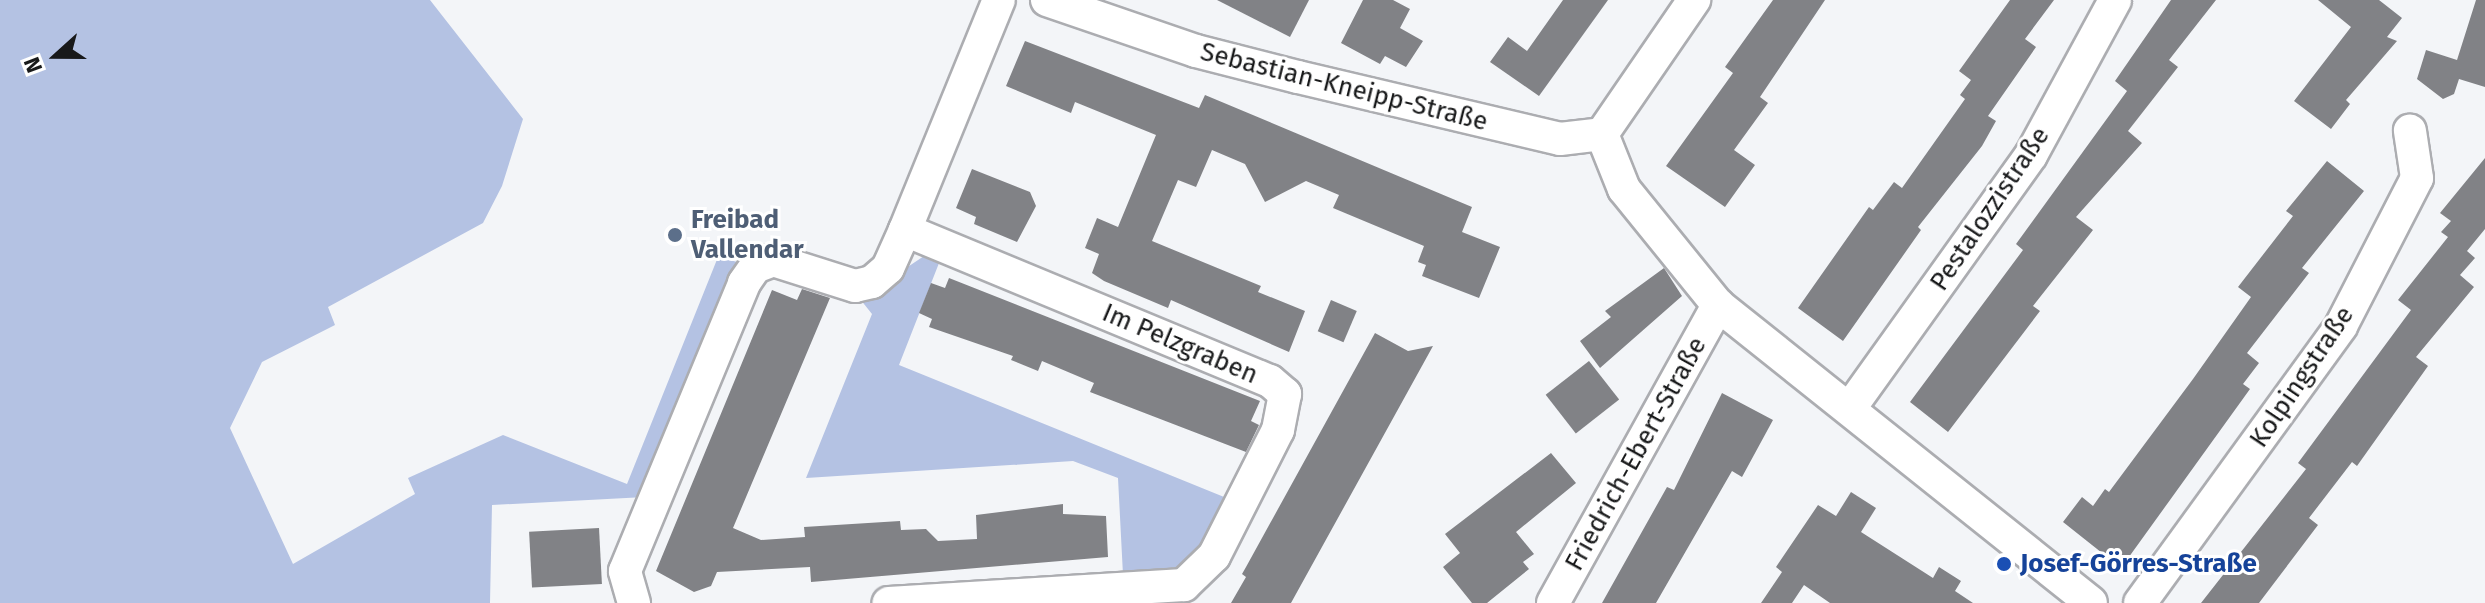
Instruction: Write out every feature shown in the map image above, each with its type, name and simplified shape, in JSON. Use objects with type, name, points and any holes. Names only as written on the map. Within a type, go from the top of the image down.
[{"type":"street","points":[[634,603],[625,571],[744,283],[755,267],[773,260],[790,261],[855,286],[872,282],[888,268],[999,0]]},
{"type":"street","name":"Sebastian-Kneipp-Straße","points":[[1047,0],[1093,8],[1196,51],[1560,139],[1602,134]]},
{"type":"street","points":[[1694,0],[1602,134],[1624,189],[1718,305],[2091,603]]},
{"type":"street","name":"Pestalozzistraße","points":[[1850,408],[2031,155],[2115,0]]},
{"type":"street","name":"Kolpingstraße","points":[[2140,603],[2341,326],[2417,178],[2410,131]]},
{"type":"street","name":"Im Pelzgraben","points":[[889,603],[1184,585],[1214,556],[1286,410],[1285,394],[1270,381],[905,230]]},
{"type":"street","name":"Friedrich-Ebert-Straße","points":[[1553,603],[1718,305]]},
{"type":"shaded area","points":[[0,0],[430,0],[523,119],[502,186],[483,223],[328,307],[335,325],[262,362],[230,428],[293,564],[415,494],[408,478],[503,435],[627,484],[718,257],[745,264],[645,497],[492,505],[490,603],[0,603]]},
{"type":"shaded area","points":[[927,254],[941,258],[899,365],[1229,499],[1193,565],[1123,575],[1118,478],[1073,461],[806,478],[872,314],[860,299]]},
{"type":"building","points":[[1217,0],[1309,0],[1290,37]]},
{"type":"building","points":[[1363,0],[1393,0],[1410,9],[1400,28],[1423,41],[1406,67],[1385,56],[1380,64],[1341,43]]},
{"type":"building","points":[[1563,0],[1608,0],[1539,96],[1490,62],[1508,37],[1527,51]]},
{"type":"building","points":[[1773,0],[1825,0],[1760,97],[1768,103],[1734,150],[1755,165],[1725,207],[1666,166],[1733,73],[1725,67]]},
{"type":"building","points":[[2010,0],[2054,0],[2025,39],[2036,47],[1988,116],[1996,121],[1982,146],[1918,227],[1921,230],[1843,341],[1798,308],[1869,207],[1873,210],[1894,182],[1902,188],[1965,99],[1960,95],[1971,80],[1959,71]]},
{"type":"building","points":[[2171,0],[2216,0],[2169,60],[2178,67],[2128,131],[2142,143],[2076,217],[2093,230],[2033,306],[2040,311],[1948,432],[1910,402],[2023,250],[2016,244],[2127,91],[2115,81]]},
{"type":"building","points":[[2318,0],[2379,0],[2402,18],[2387,37],[2397,41],[2346,100],[2350,104],[2331,129],[2294,101],[2351,27]]},
{"type":"building","points":[[2476,0],[2485,0],[2485,87],[2459,79],[2454,94],[2443,99],[2417,79],[2426,50],[2457,60]]},
{"type":"building","points":[[1025,41],[1199,108],[1205,95],[1472,207],[1462,232],[1500,247],[1479,298],[1422,276],[1426,265],[1418,262],[1424,246],[1333,208],[1339,195],[1306,181],[1265,202],[1245,164],[1212,150],[1196,187],[1178,180],[1152,241],[1261,286],[1258,292],[1305,311],[1289,352],[1171,300],[1168,308],[1104,281],[1092,273],[1099,254],[1085,248],[1097,218],[1118,227],[1156,135],[1075,102],[1071,113],[1006,86]]},
{"type":"building","points":[[2485,158],[2485,229],[2467,251],[2475,258],[2460,275],[2474,287],[2416,357],[2428,366],[2357,466],[2352,462],[2309,518],[2318,525],[2259,603],[2201,603],[2306,469],[2298,463],[2411,310],[2398,300],[2448,237],[2441,232],[2451,221],[2440,213]]},
{"type":"building","points":[[2327,161],[2364,191],[2302,268],[2309,273],[2247,353],[2259,363],[2243,384],[2250,389],[2121,568],[2063,522],[2082,497],[2093,506],[2105,489],[2109,492],[2193,379],[2251,297],[2238,287],[2293,216],[2286,211]]},
{"type":"building","points":[[972,169],[1030,192],[1036,206],[1017,242],[974,224],[976,217],[956,208]]},
{"type":"building","points":[[1664,268],[1682,296],[1600,368],[1580,341],[1611,317],[1605,311]]},
{"type":"building","points":[[949,278],[1260,401],[1251,421],[1259,425],[1246,452],[1090,392],[1094,383],[1042,361],[1038,371],[1011,360],[1013,356],[929,327],[932,319],[919,313],[931,283],[945,288]]},
{"type":"building","points":[[802,289],[830,298],[733,528],[761,540],[805,537],[804,527],[900,521],[901,530],[926,529],[938,541],[977,539],[976,515],[1063,504],[1063,514],[1106,516],[1108,557],[811,582],[810,567],[717,572],[711,586],[694,592],[656,571],[772,290],[797,300]]},
{"type":"building","points":[[1331,300],[1357,311],[1343,342],[1318,331]]},
{"type":"building","points":[[1375,333],[1408,351],[1433,346],[1291,603],[1231,603],[1246,577],[1242,574]]},
{"type":"building","points":[[1589,361],[1619,400],[1576,433],[1546,395]]},
{"type":"building","points":[[1722,393],[1773,420],[1742,477],[1732,471],[1656,603],[1602,603],[1667,487],[1674,490]]},
{"type":"building","points":[[1551,453],[1576,483],[1516,532],[1534,554],[1523,562],[1529,569],[1487,603],[1472,603],[1443,567],[1460,553],[1445,534]]},
{"type":"building","points":[[1851,492],[1876,508],[1861,532],[1933,578],[1939,567],[1961,581],[1955,591],[1973,603],[1830,603],[1804,585],[1792,603],[1761,603],[1782,572],[1776,567],[1818,505],[1836,516]]},
{"type":"building","points":[[599,528],[602,584],[532,588],[529,532]]},
{"type":"place","name":"Freibad Vallendar","points":[[675,235]]},
{"type":"place","name":"Josef-Görres-Straße","points":[[2004,564]]}]
